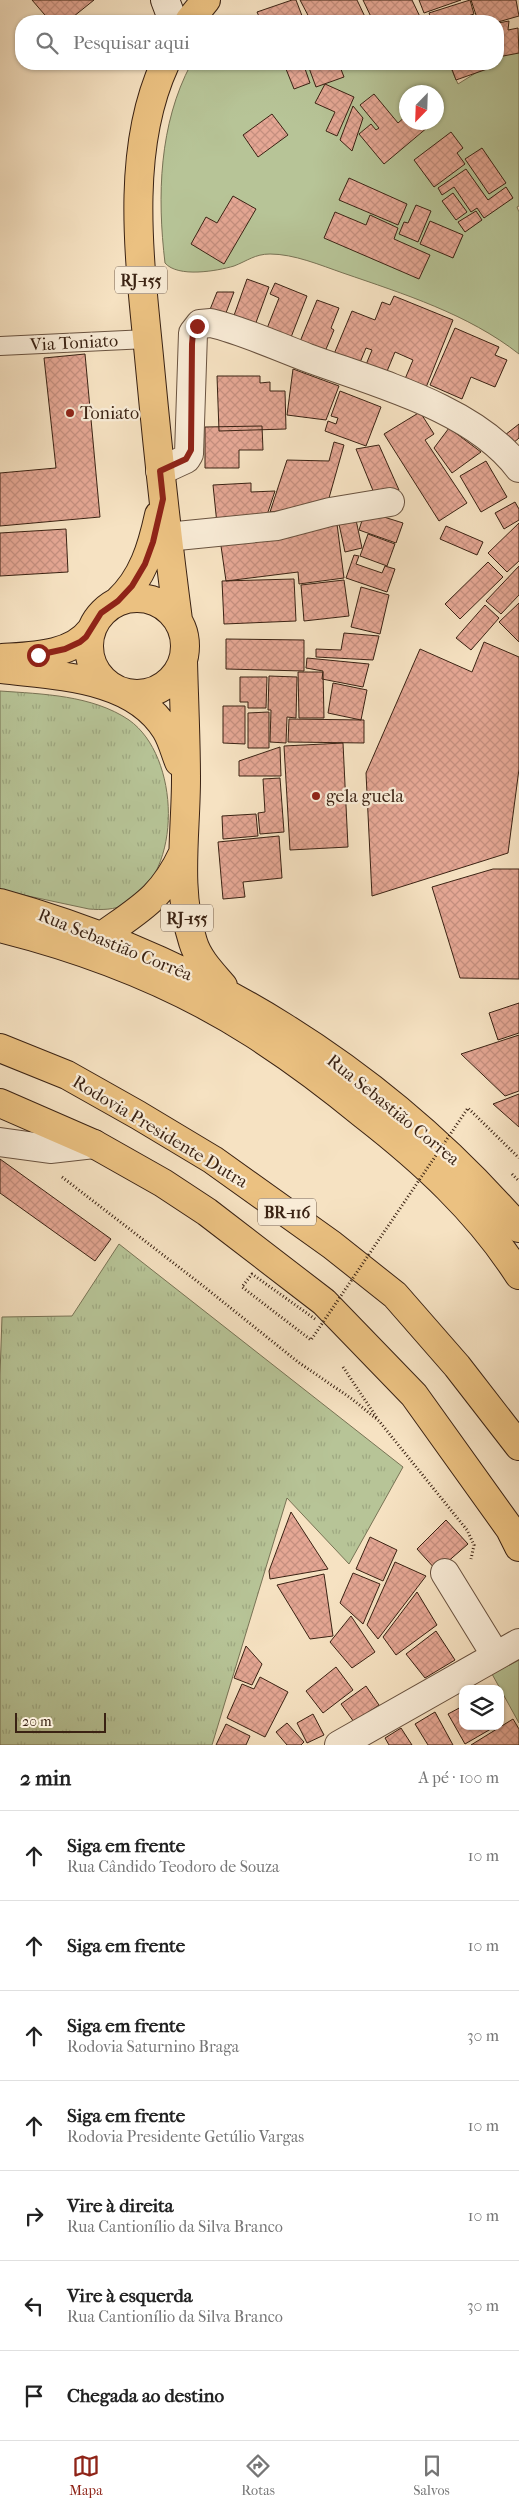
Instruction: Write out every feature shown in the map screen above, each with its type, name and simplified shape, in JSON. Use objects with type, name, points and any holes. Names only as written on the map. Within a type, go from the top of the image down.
[{"type":"main road","points":[[194,15],[206,0]]},
{"type":"main road","name":"RJ-155","points":[[163,70],[149,110],[141,153],[141,274],[167,537],[178,620],[184,638],[182,662],[186,780],[183,852],[185,906],[193,944],[200,958],[228,993]]},
{"type":"main road","name":"RJ-155","points":[[163,499],[153,542],[145,564],[132,586],[118,601],[101,613],[91,630],[89,650],[92,663],[102,679],[153,715],[166,730],[186,780]]},
{"type":"main road","points":[[118,601],[138,598],[151,600],[163,605],[178,620]]},
{"type":"main road","points":[[0,658],[38,655],[65,649],[80,642],[91,630]]},
{"type":"main road","points":[[0,669],[74,679],[135,694],[153,691],[169,682],[177,673],[182,662]]},
{"type":"main road","points":[[102,936],[139,911],[160,892],[175,870],[183,852]]},
{"type":"main road","name":"Rua Sebastião Corrêa","points":[[0,903],[51,917],[102,936],[170,964],[228,993]]},
{"type":"main road","points":[[0,928],[102,960],[182,993],[253,1033],[312,1074],[419,1160],[454,1192],[519,1275]]},
{"type":"main road","name":"Rua Sebastião Correa","points":[[228,993],[300,1036],[364,1081],[460,1163],[519,1228]]},
{"type":"main road","name":"Rodovia Presidente Dutra","points":[[0,1048],[67,1075],[138,1115],[213,1160],[332,1245],[395,1295],[457,1366],[519,1446]]},
{"type":"main road","points":[[0,1102],[94,1144],[163,1183],[207,1212],[324,1302],[414,1395],[510,1529],[519,1547]]},
{"type":"street","points":[[165,0],[171,15]]},
{"type":"street","points":[[160,471],[186,459],[189,454],[193,333],[200,324],[211,322],[412,396],[450,414],[493,441],[519,468]]},
{"type":"street","points":[[167,537],[277,526],[330,512],[390,502]]},
{"type":"street","points":[[0,1142],[50,1149],[94,1144]]},
{"type":"street","points":[[339,1745],[508,1650],[460,1598],[445,1574]]},
{"type":"lane","name":"Via Toniato","points":[[0,346],[147,339]]},
{"type":"path","points":[[315,1319],[252,1274],[242,1287],[311,1340],[468,1108],[519,1158]]},
{"type":"path","points":[[59,1175],[298,1362],[352,1399],[379,1421],[459,1518],[472,1538],[473,1552],[460,1598]]},
{"type":"green space","points":[[519,44],[519,206],[517,207],[519,212],[519,354],[479,327],[435,306],[298,258],[279,254],[265,254],[255,256],[234,266],[198,272],[171,268],[165,263],[161,212],[163,161],[172,111],[188,70],[452,70],[458,84],[480,70],[504,70],[504,54]]},
{"type":"green space","points":[[0,691],[66,697],[99,705],[129,720],[146,737],[158,759],[166,786],[168,814],[166,841],[158,867],[145,888],[126,904],[108,909],[89,909],[0,890]]},
{"type":"green space","points":[[119,1244],[403,1467],[349,1564],[287,1498],[212,1745],[0,1745],[0,1375],[2,1317],[72,1316]]},
{"type":"green space","points":[[519,1660],[519,1723],[504,1696],[504,1685],[498,1685],[492,1674]]},
{"type":"building","points":[[32,0],[94,0],[75,15],[45,15]]},
{"type":"building","points":[[296,0],[302,15],[258,15],[257,12]]},
{"type":"building","points":[[300,0],[357,0],[364,15],[308,15]]},
{"type":"building","points":[[363,0],[412,0],[419,15],[370,15]]},
{"type":"building","points":[[419,0],[461,0],[424,13]]},
{"type":"building","points":[[470,0],[474,14],[430,15],[429,13]]},
{"type":"building","points":[[471,0],[516,0],[519,16],[504,20],[504,15],[476,15]]},
{"type":"building","points":[[509,21],[508,30],[518,28],[519,53],[504,56],[504,22]]},
{"type":"building","points":[[286,70],[305,70],[310,83],[294,89]]},
{"type":"building","points":[[310,70],[341,70],[344,77],[316,87]]},
{"type":"building","points":[[452,70],[484,70],[456,80]]},
{"type":"building","points":[[325,84],[354,97],[337,136],[326,131],[335,112],[315,103]]},
{"type":"building","points":[[374,94],[399,122],[399,130],[424,130],[384,164],[359,134],[371,124],[376,130],[379,128],[360,105]]},
{"type":"building","points":[[353,106],[363,118],[352,151],[340,140]]},
{"type":"building","points":[[272,114],[288,135],[258,157],[243,135]]},
{"type":"building","points":[[451,132],[463,148],[457,153],[465,164],[434,187],[414,160]]},
{"type":"building","points":[[482,148],[506,183],[489,194],[465,159]]},
{"type":"building","points":[[466,169],[488,200],[506,187],[513,198],[484,218],[477,208],[471,212],[454,187],[442,195],[438,188]]},
{"type":"building","points":[[349,178],[407,204],[398,225],[339,200]]},
{"type":"building","points":[[453,193],[467,212],[456,220],[442,201]]},
{"type":"building","points":[[233,196],[256,209],[224,264],[191,244],[206,217],[217,223]]},
{"type":"building","points":[[416,205],[431,211],[418,242],[399,234],[404,222],[408,223]]},
{"type":"building","points":[[476,211],[482,220],[465,232],[458,222]]},
{"type":"building","points":[[335,212],[366,225],[370,215],[398,228],[394,239],[430,255],[419,279],[324,238]]},
{"type":"building","points":[[430,221],[463,235],[453,258],[420,244]]},
{"type":"building","points":[[247,279],[269,287],[254,328],[232,321]]},
{"type":"building","points":[[275,283],[307,296],[288,345],[264,336],[279,298],[270,294]]},
{"type":"building","points":[[217,292],[234,292],[224,318],[209,312]]},
{"type":"building","points":[[394,296],[453,320],[423,395],[402,386],[413,360],[395,352],[383,381],[363,372],[372,350],[366,348],[359,365],[334,354],[352,311],[375,320],[382,302],[390,305]]},
{"type":"building","points":[[317,300],[339,308],[331,328],[334,330],[324,354],[299,344]]},
{"type":"building","points":[[455,328],[499,347],[495,355],[507,360],[495,387],[471,377],[462,399],[430,385]]},
{"type":"building","name":"Toniato","points":[[85,354],[100,517],[0,526],[0,473],[56,468],[44,358]]},
{"type":"building","points":[[293,369],[339,386],[326,420],[287,415]]},
{"type":"building","points":[[217,376],[260,376],[260,383],[270,382],[270,391],[285,391],[286,429],[219,431]]},
{"type":"building","points":[[340,391],[381,407],[366,446],[325,431],[328,421],[336,424],[338,418],[331,416]]},
{"type":"building","points":[[420,412],[434,434],[425,440],[467,503],[439,521],[384,434]]},
{"type":"building","points":[[519,424],[519,438],[512,444],[505,435]]},
{"type":"building","points":[[262,426],[263,450],[239,450],[239,468],[205,468],[205,427]]},
{"type":"building","points":[[449,428],[481,452],[452,473],[434,448]]},
{"type":"building","points":[[334,442],[344,445],[327,505],[270,512],[287,460],[329,461]]},
{"type":"building","points":[[379,445],[399,490],[374,493],[356,449]]},
{"type":"building","points":[[486,461],[507,497],[481,512],[460,476]]},
{"type":"building","points":[[251,483],[251,492],[275,491],[265,521],[217,524],[213,485]]},
{"type":"building","points":[[515,502],[519,509],[519,520],[504,529],[495,513]]},
{"type":"building","points":[[365,511],[403,523],[396,543],[359,530]]},
{"type":"building","points":[[356,520],[362,548],[345,552],[339,524]]},
{"type":"building","points":[[519,523],[519,561],[507,572],[488,553]]},
{"type":"building","points":[[337,524],[344,578],[299,584],[298,572],[226,581],[220,539]]},
{"type":"building","points":[[446,526],[483,542],[477,555],[440,539]]},
{"type":"building","points":[[66,529],[68,572],[0,576],[0,533]]},
{"type":"building","points":[[368,534],[395,544],[387,566],[360,556]]},
{"type":"building","points":[[354,555],[359,556],[356,564],[382,573],[385,566],[395,569],[387,592],[346,578]]},
{"type":"building","points":[[488,562],[503,577],[460,619],[445,604]]},
{"type":"building","points":[[519,566],[519,595],[501,614],[486,601]]},
{"type":"building","points":[[294,579],[296,621],[224,624],[222,581]]},
{"type":"building","points":[[344,580],[349,616],[304,621],[301,585]]},
{"type":"building","points":[[361,587],[389,595],[380,634],[351,627]]},
{"type":"building","points":[[519,603],[519,642],[499,622]]},
{"type":"building","points":[[485,605],[499,618],[471,650],[456,638]]},
{"type":"building","points":[[344,633],[379,636],[373,660],[316,657],[316,649],[341,650]]},
{"type":"building","points":[[226,639],[304,640],[304,671],[226,669]]},
{"type":"building","points":[[484,642],[519,657],[519,769],[508,853],[372,896],[366,773],[420,649],[472,672]]},
{"type":"building","points":[[307,658],[369,664],[363,687],[322,679],[323,671],[306,668]]},
{"type":"building","points":[[298,672],[323,672],[324,718],[299,718]]},
{"type":"building","points":[[269,676],[297,677],[296,718],[287,717],[286,743],[270,742],[271,710],[268,710]]},
{"type":"building","points":[[240,677],[267,677],[266,708],[248,708],[248,702],[240,702]]},
{"type":"building","points":[[333,683],[367,690],[361,720],[328,713]]},
{"type":"building","points":[[223,706],[245,706],[245,744],[223,743]]},
{"type":"building","points":[[269,712],[269,748],[248,748],[248,713]]},
{"type":"building","points":[[289,719],[364,720],[364,743],[288,742]]},
{"type":"building","name":"gela guela","points":[[343,743],[348,847],[290,850],[284,746]]},
{"type":"building","points":[[280,747],[281,776],[239,776],[239,761]]},
{"type":"building","points":[[280,778],[284,832],[260,834],[258,813],[265,812],[263,779]]},
{"type":"building","points":[[256,814],[258,836],[223,839],[222,816]]},
{"type":"building","points":[[279,836],[282,878],[243,882],[245,897],[223,899],[218,842]]},
{"type":"building","points":[[493,869],[519,869],[519,979],[460,978],[432,887]]},
{"type":"building","points":[[519,1003],[519,1033],[498,1040],[489,1013]]},
{"type":"building","points":[[519,1035],[519,1091],[505,1096],[461,1054]]},
{"type":"building","points":[[519,1094],[519,1127],[493,1104]]},
{"type":"building","points":[[0,1159],[111,1239],[95,1261],[0,1193]]},
{"type":"building","points":[[291,1512],[328,1569],[270,1579],[269,1571]]},
{"type":"building","points":[[446,1520],[468,1544],[437,1571],[417,1549]]},
{"type":"building","points":[[370,1537],[397,1550],[383,1581],[356,1569]]},
{"type":"building","points":[[395,1562],[426,1576],[378,1639],[367,1625]]},
{"type":"building","points":[[353,1573],[380,1584],[363,1624],[340,1603]]},
{"type":"building","points":[[324,1574],[333,1636],[310,1639],[277,1585]]},
{"type":"building","points":[[417,1592],[437,1625],[396,1655],[383,1637]]},
{"type":"building","points":[[351,1616],[375,1652],[352,1668],[330,1642]]},
{"type":"building","points":[[436,1631],[455,1660],[425,1678],[406,1654]]},
{"type":"building","points":[[246,1646],[262,1664],[252,1685],[234,1678]]},
{"type":"building","points":[[336,1667],[353,1690],[323,1713],[306,1691]]},
{"type":"building","points":[[260,1677],[288,1692],[265,1737],[227,1718],[242,1684],[254,1689]]},
{"type":"building","points":[[366,1686],[379,1705],[354,1722],[341,1704]]},
{"type":"building","points":[[459,1708],[459,1730],[489,1730],[465,1744],[448,1714]]},
{"type":"building","points":[[435,1712],[453,1745],[428,1745],[415,1724]]},
{"type":"building","points":[[313,1714],[324,1735],[307,1743],[297,1723]]},
{"type":"building","points":[[513,1719],[519,1729],[519,1745],[471,1745],[495,1730],[504,1730],[504,1725]]},
{"type":"building","points":[[287,1723],[304,1742],[301,1745],[287,1745],[276,1732]]},
{"type":"building","points":[[226,1724],[250,1736],[246,1745],[216,1745]]},
{"type":"building","points":[[401,1728],[412,1745],[389,1745],[385,1738]]},
{"type":"place","name":"Toniato","points":[[70,413]]},
{"type":"place","name":"gela guela","points":[[316,796]]},
{"type":"route","points":[[38,655],[65,649],[86,637],[101,613],[118,601],[132,586],[145,564],[153,542],[163,499],[160,471],[186,459],[191,450],[192,344],[193,333],[197,326]]}]
